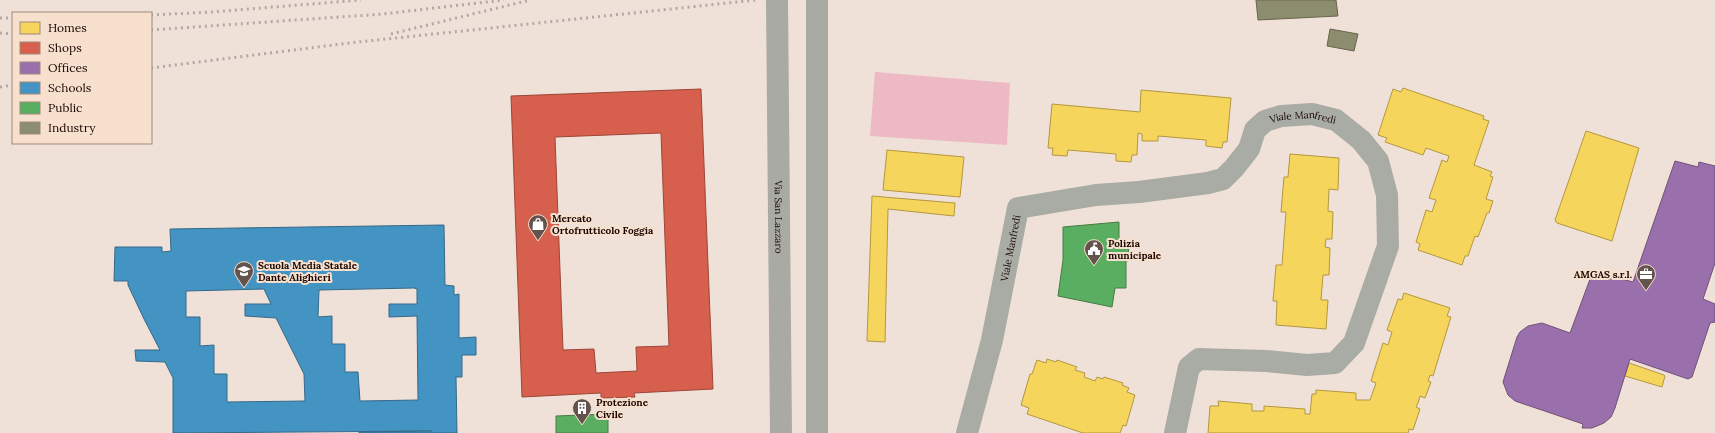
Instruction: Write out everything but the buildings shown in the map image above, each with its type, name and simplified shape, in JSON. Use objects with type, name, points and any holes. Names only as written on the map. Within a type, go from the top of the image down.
[{"type":"main road","name":"Via San Lazzaro","points":[[777,0],[781,433]]},
{"type":"main road","points":[[817,0],[817,433]]},
{"type":"street","name":"Viale Manfredi","points":[[967,433],[992,340],[1018,208],[1096,195],[1187,187],[1223,179],[1249,149],[1255,130],[1266,121],[1281,116],[1312,114],[1336,120],[1361,140],[1378,161],[1387,195],[1388,246],[1354,343],[1335,363],[1307,365],[1266,361],[1200,359],[1189,368],[1175,433]]},
{"type":"shaded area","points":[[875,72],[1010,83],[1007,145],[870,136]]},
{"type":"railway","points":[[152,15],[212,12],[361,0]]},
{"type":"railway","points":[[152,30],[383,14],[504,0]]},
{"type":"railway","points":[[391,34],[530,0]]},
{"type":"railway","points":[[152,68],[358,42],[756,0]]},
{"type":"railway","points":[[0,18],[12,18]]},
{"type":"railway","points":[[0,33],[12,34]]},
{"type":"railway","points":[[0,87],[12,85]]},
{"type":"place","name":"Mercato Ortofrutticolo Foggia","points":[[538,241]]},
{"type":"place","name":"Polizia municipale","points":[[1094,266]]},
{"type":"place","name":"Scuola Media Statale Dante Alighieri","points":[[244,288]]},
{"type":"place","name":"AMGAS s.r.l.","points":[[1646,291]]},
{"type":"place","name":"Protezione Civile","points":[[582,425]]}]
